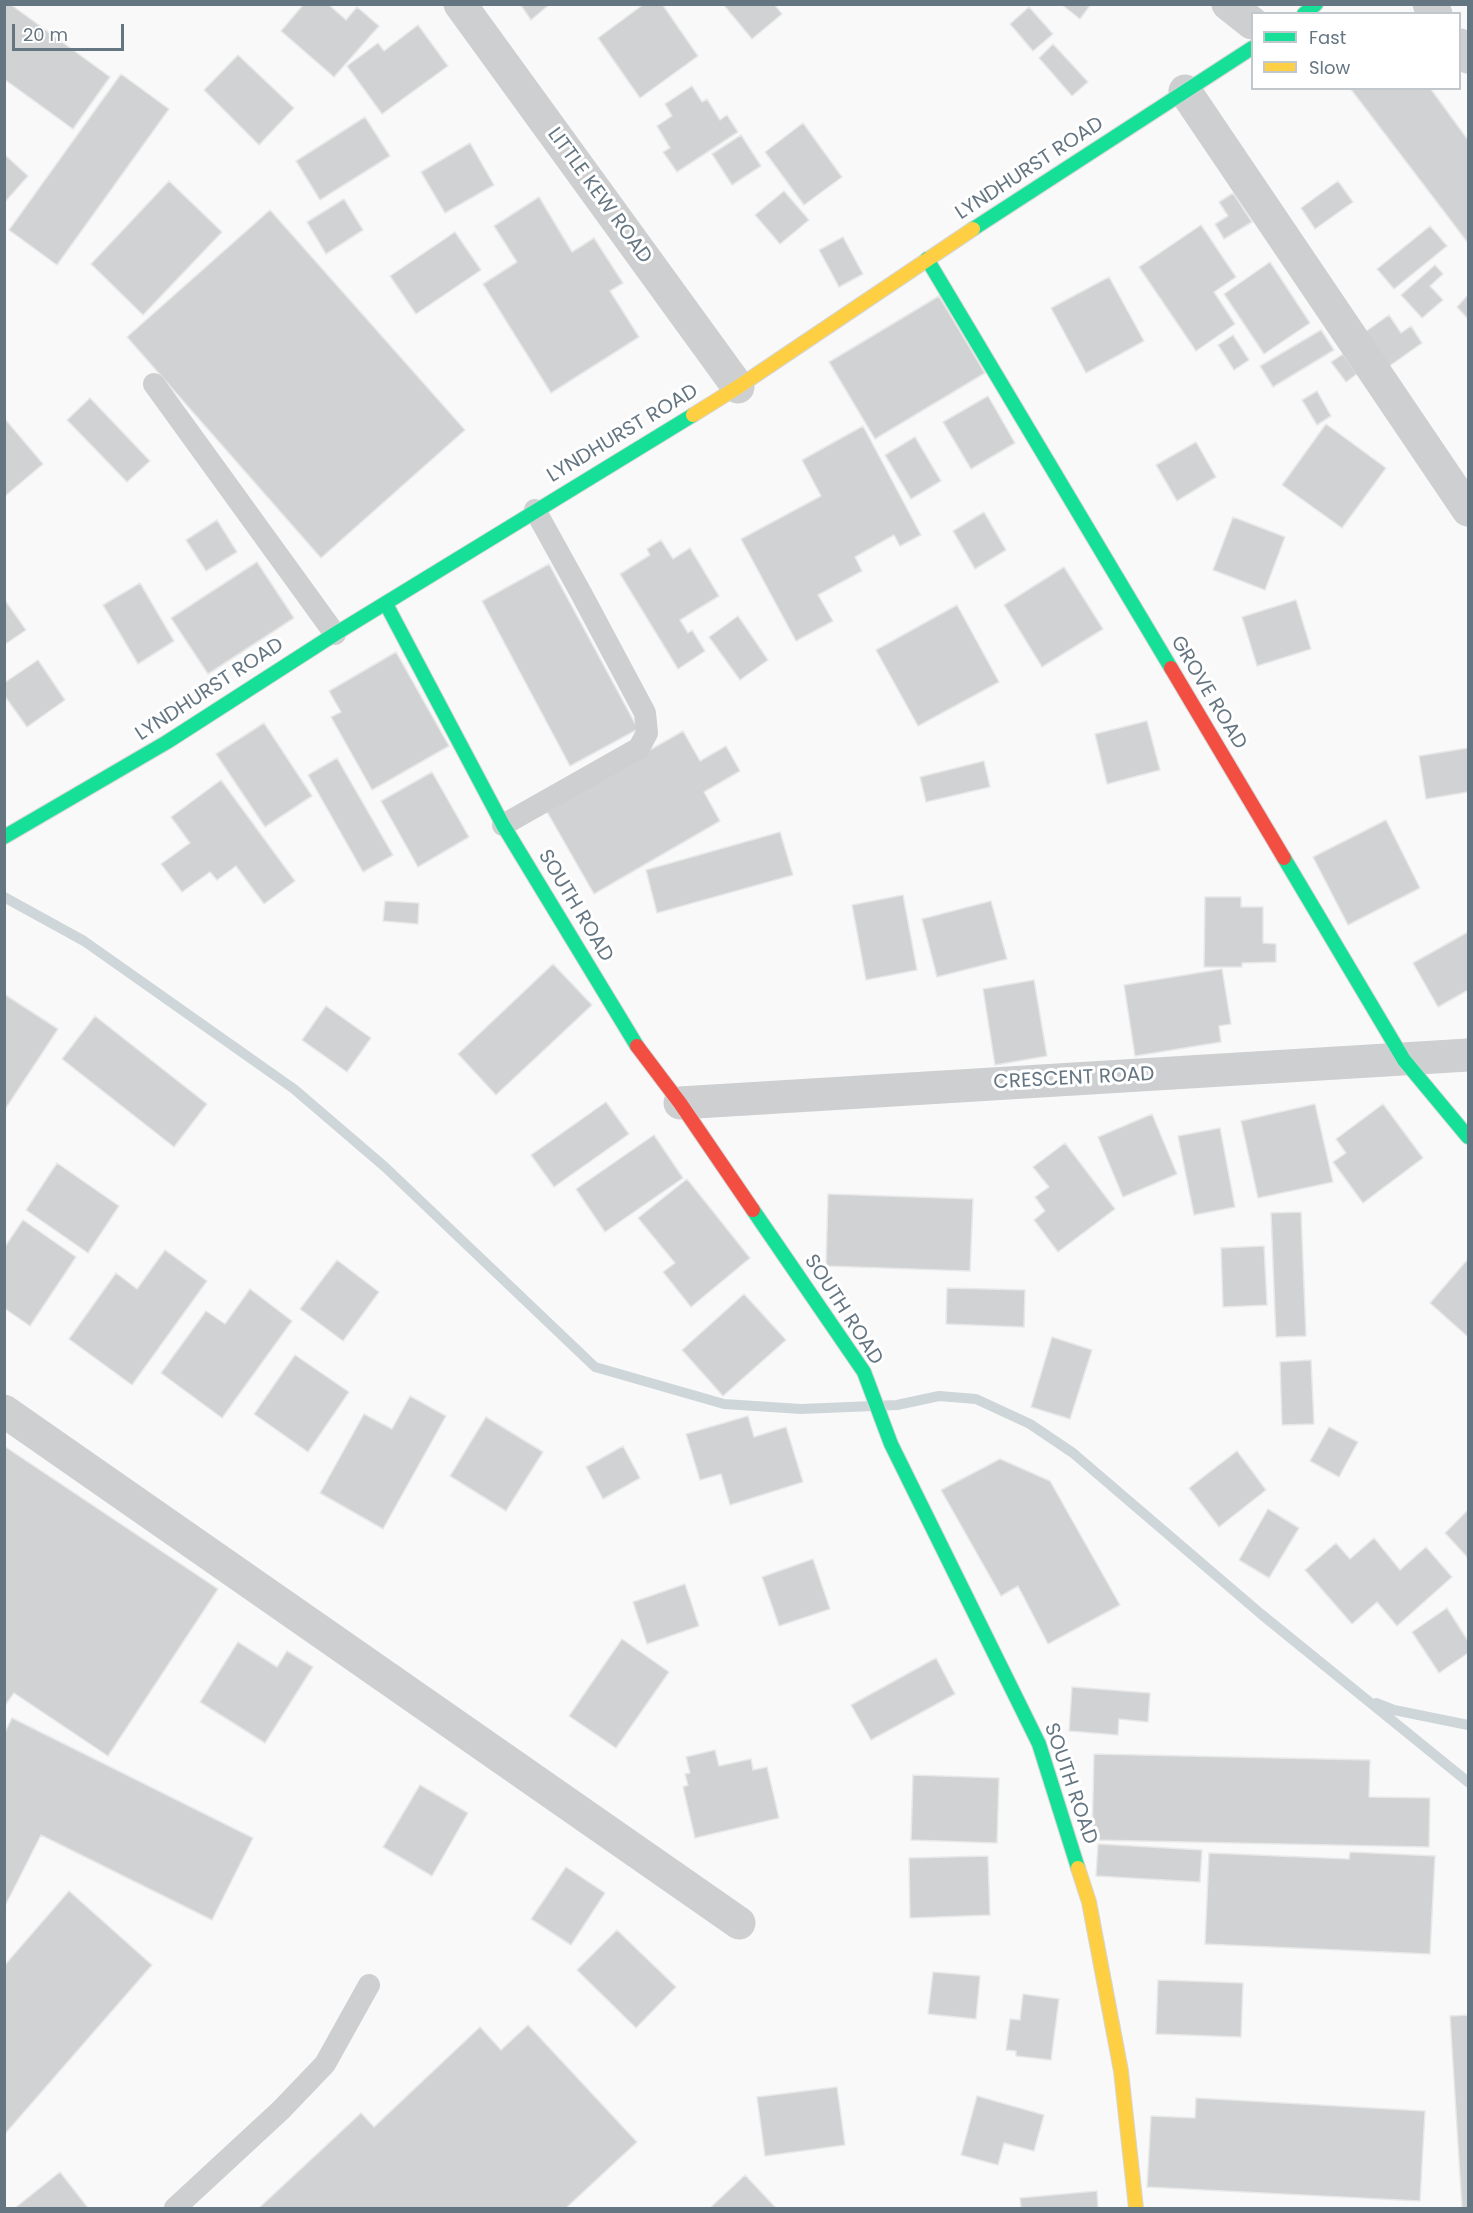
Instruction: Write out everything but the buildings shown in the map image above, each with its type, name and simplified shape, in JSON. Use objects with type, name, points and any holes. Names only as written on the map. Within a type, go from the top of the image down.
[{"type":"street","name":"LITTLE KEW ROAD","points":[[460,4],[738,387]]},
{"type":"street","points":[[1228,4],[1251,22]]},
{"type":"street","name":"LYNDHURST ROAD","points":[[4,837],[167,742],[335,634],[738,387],[927,260],[1251,49]]},
{"type":"street","points":[[1185,91],[1468,510]]},
{"type":"street","name":"GROVE ROAD","points":[[927,260],[1404,1060],[1468,1137]]},
{"type":"street","name":"SOUTH ROAD","points":[[386,604],[503,825],[639,1049],[680,1103],[864,1372],[891,1444],[1039,1744],[1089,1902],[1121,2071],[1136,2208]]},
{"type":"street","name":"CRESCENT ROAD","points":[[680,1103],[1468,1055]]},
{"type":"street","points":[[4,1411],[739,1923]]},
{"type":"lane","points":[[154,384],[335,634]]},
{"type":"lane","points":[[503,825],[639,748],[647,733],[645,713],[535,510]]},
{"type":"lane","points":[[175,2208],[281,2110],[325,2064],[369,1984]]},
{"type":"waterway","points":[[4,897],[84,941],[294,1089],[385,1167],[595,1367],[724,1404],[801,1409],[897,1405],[939,1396],[976,1399],[1030,1424],[1073,1453],[1261,1614],[1468,1782]]},
{"type":"waterway","points":[[1376,1703],[1394,1710],[1468,1725]]},
{"type":"traffic: fast","points":[[1306,12],[1316,4]]},
{"type":"traffic: fast","points":[[973,229],[1251,49]]},
{"type":"traffic: fast","points":[[927,259],[1171,668]]},
{"type":"traffic: fast","points":[[4,837],[167,742],[335,634],[693,415]]},
{"type":"traffic: fast","points":[[386,604],[503,825],[637,1046]]},
{"type":"traffic: fast","points":[[1284,858],[1404,1060],[1468,1137]]},
{"type":"traffic: fast","points":[[753,1210],[864,1372],[891,1444],[1039,1744],[1078,1868]]},
{"type":"traffic: slow","points":[[693,415],[973,229]]},
{"type":"traffic: slow","points":[[1078,1868],[1089,1902],[1121,2071],[1136,2208]]},
{"type":"traffic: jam","points":[[1171,668],[1284,858]]},
{"type":"traffic: jam","points":[[637,1046],[680,1103],[753,1210]]}]
